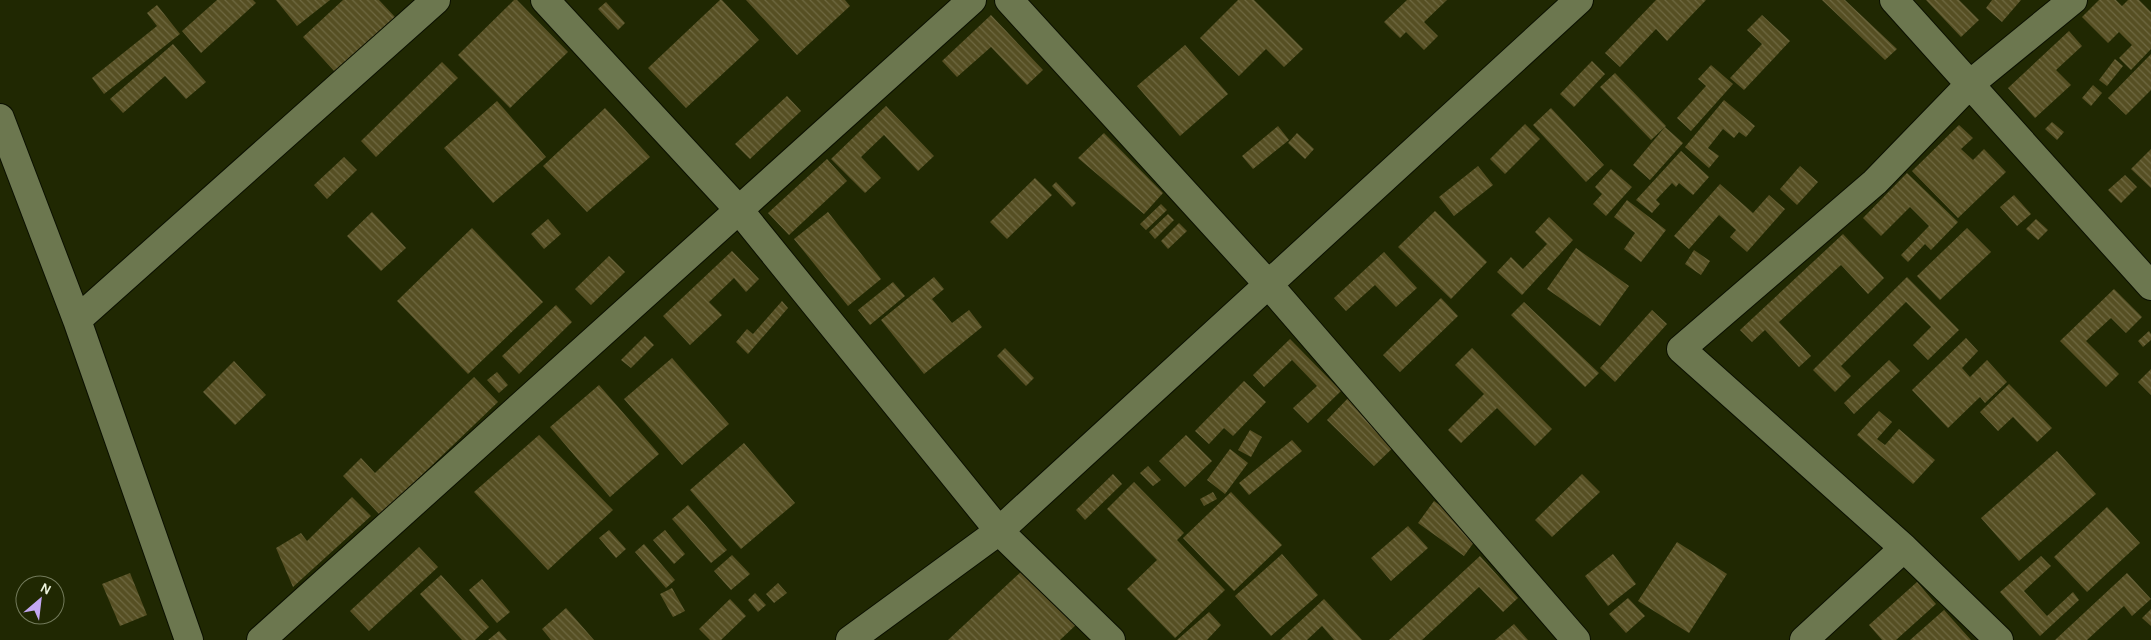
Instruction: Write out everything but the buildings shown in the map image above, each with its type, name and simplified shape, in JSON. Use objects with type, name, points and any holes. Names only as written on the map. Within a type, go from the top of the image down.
[{"type":"street","points":[[77,320],[436,0]]},
{"type":"street","points":[[545,0],[739,210],[999,531],[1111,640]]},
{"type":"street","points":[[261,640],[972,0]]},
{"type":"street","points":[[1009,0],[1268,284],[1576,640]]},
{"type":"street","points":[[850,640],[999,531],[1579,0]]},
{"type":"street","points":[[1894,0],[2151,286]]},
{"type":"street","points":[[1999,640],[1904,548],[1681,349],[1876,182],[1970,84],[2073,0]]},
{"type":"street","points":[[0,118],[77,320],[189,640]]},
{"type":"street","points":[[1804,640],[1904,548]]}]
